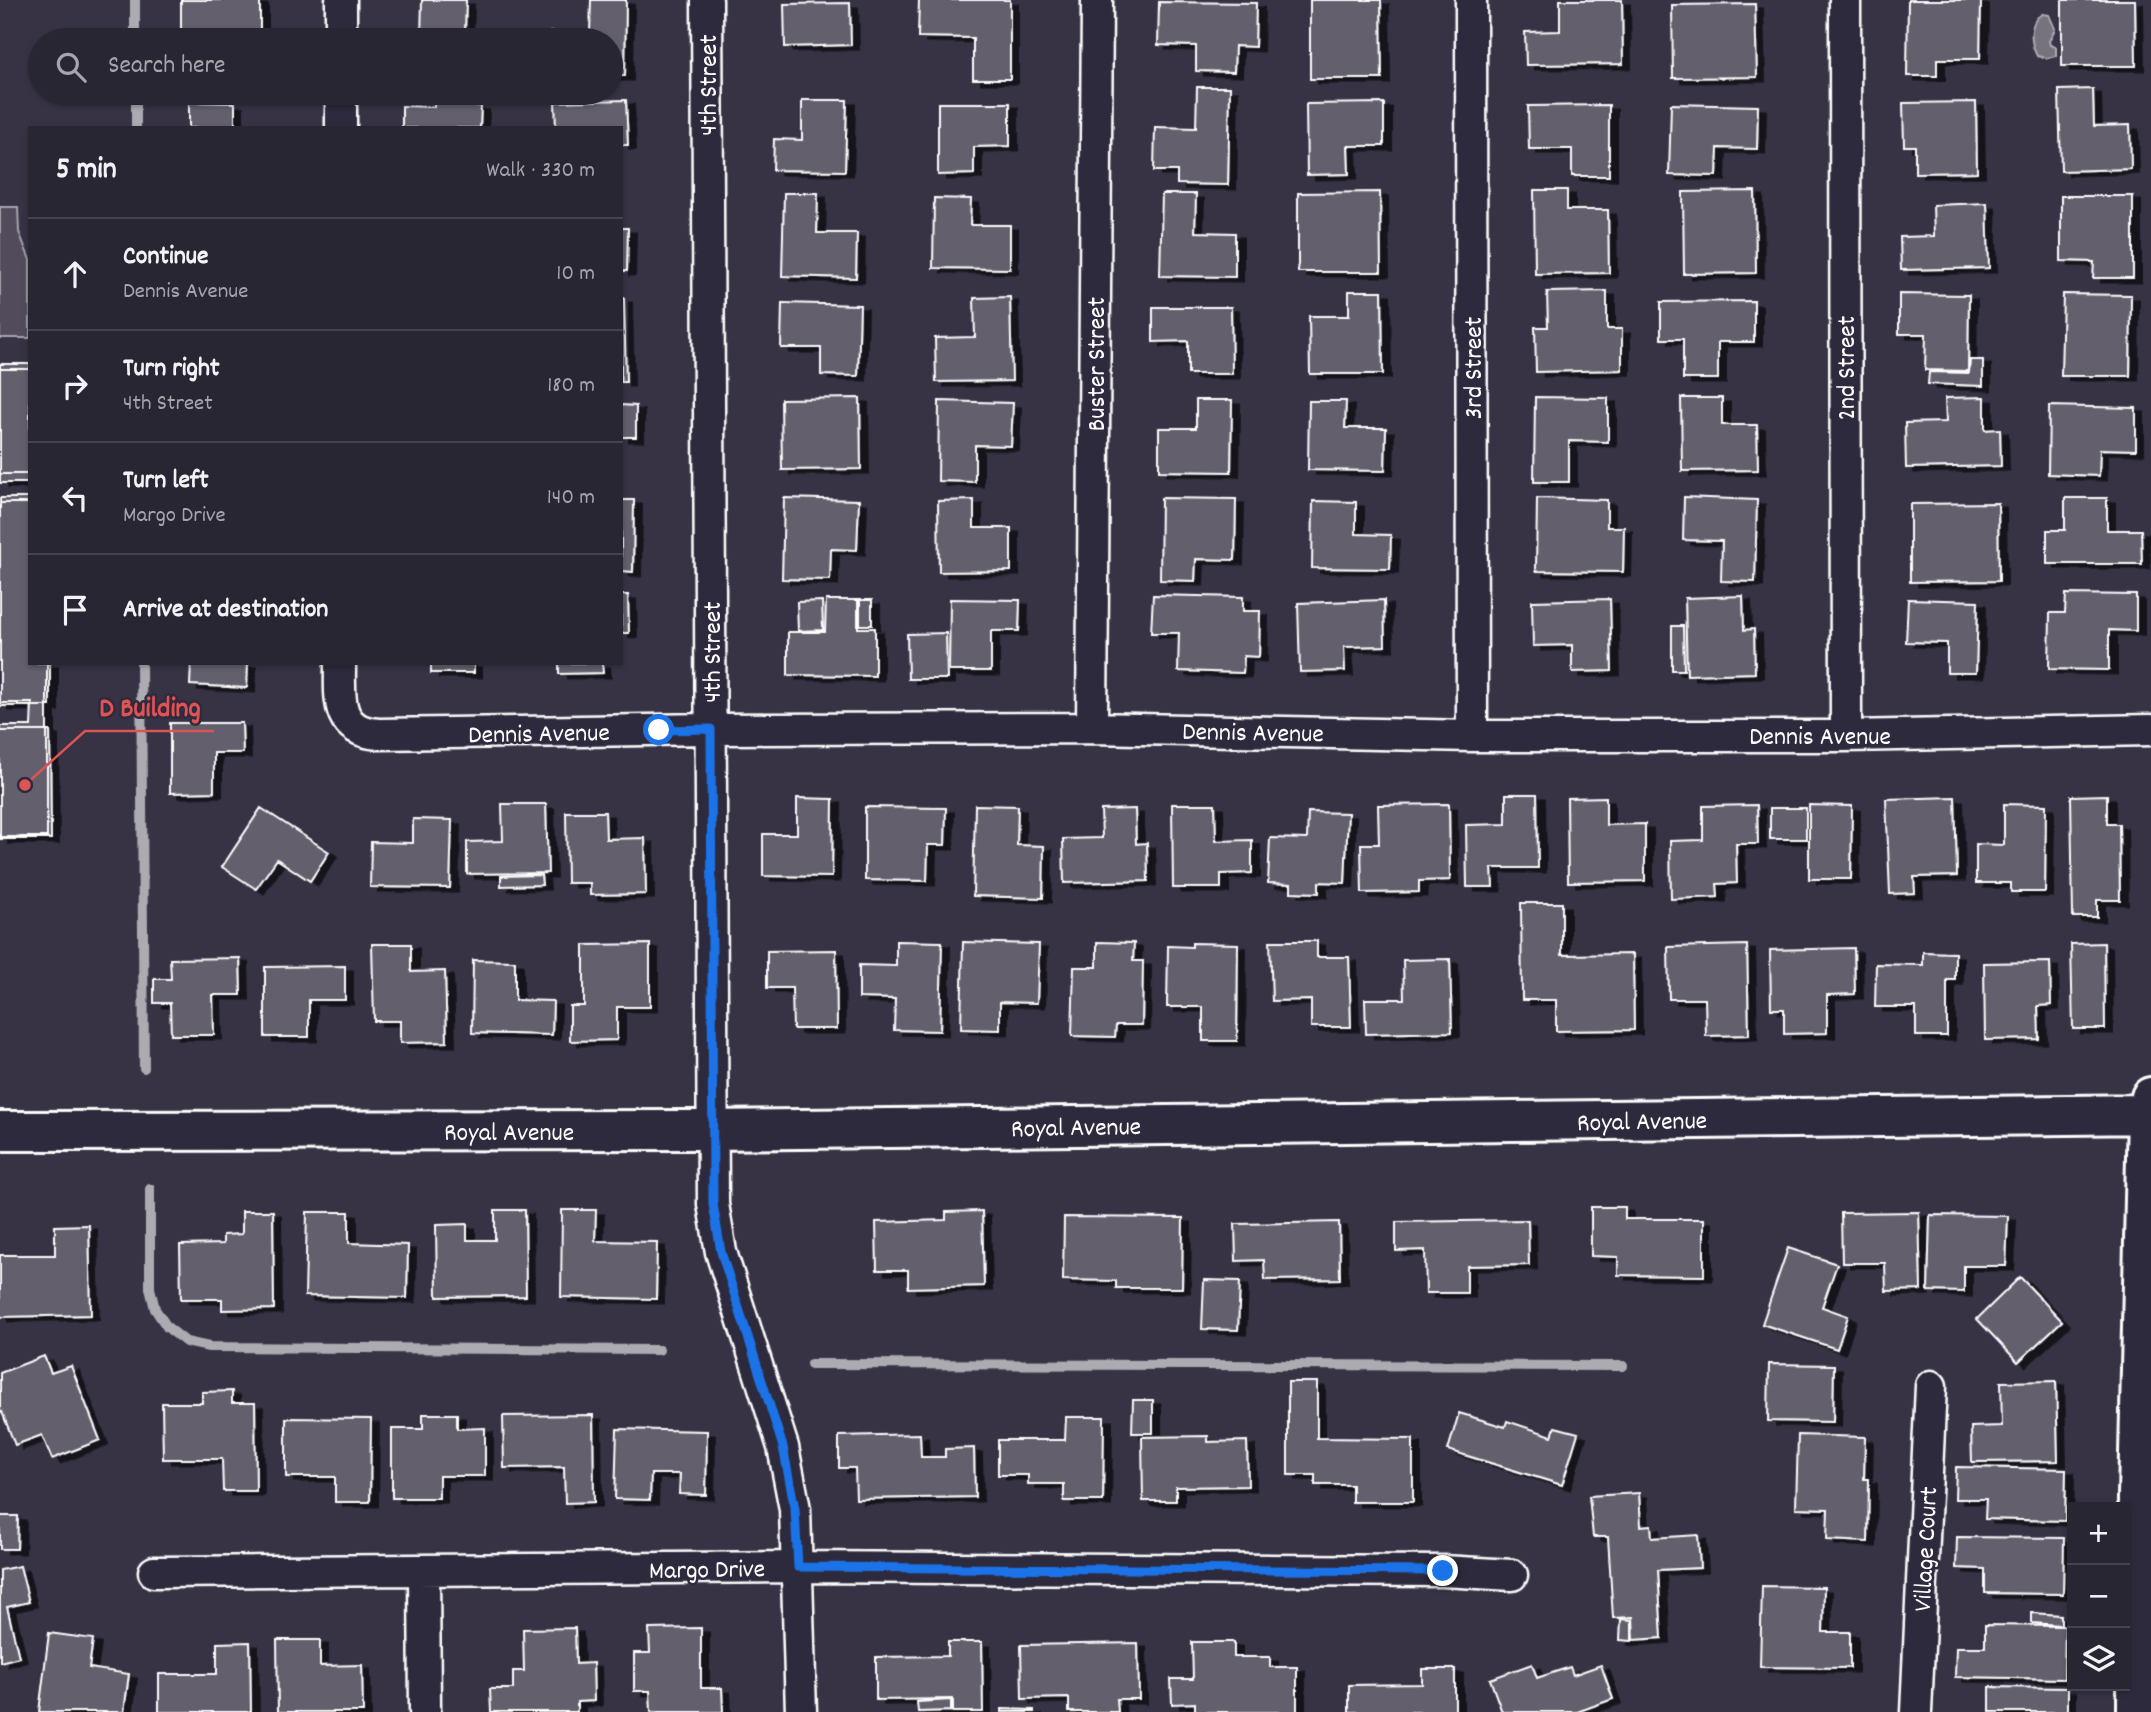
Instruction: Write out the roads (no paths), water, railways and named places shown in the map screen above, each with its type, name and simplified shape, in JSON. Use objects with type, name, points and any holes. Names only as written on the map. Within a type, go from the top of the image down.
[{"type":"main road","name":"Royal Avenue","points":[[0,1131],[711,1130],[2150,1108]]},
{"type":"main road","points":[[2137,1712],[2138,1496],[2150,1108]]},
{"type":"street","points":[[341,0],[341,28]]},
{"type":"street","name":"4th Street","points":[[707,0],[713,1204],[721,1252],[783,1447],[795,1509],[801,1712]]},
{"type":"street","name":"Buster Street","points":[[1092,728],[1097,0]]},
{"type":"street","name":"3rd Street","points":[[1471,0],[1472,736]]},
{"type":"street","name":"2nd Street","points":[[1844,0],[1846,736]]},
{"type":"street","points":[[341,105],[341,126]]},
{"type":"street","name":"Dennis Avenue","points":[[340,665],[343,712],[356,729],[367,733],[398,735],[711,729],[1092,728],[1472,736],[1846,736],[2151,730]]},
{"type":"street","name":"Village Court","points":[[1916,1712],[1931,1386]]},
{"type":"street","name":"Margo Drive","points":[[154,1572],[798,1567],[1429,1571],[1512,1575]]},
{"type":"street","points":[[425,1571],[425,1712]]},
{"type":"waterway","points":[[135,0],[135,28]]},
{"type":"waterway","points":[[136,105],[136,126]]},
{"type":"waterway","points":[[141,665],[144,1068]]},
{"type":"waterway","points":[[150,1189],[150,1288],[155,1309],[167,1327],[186,1342],[209,1347],[659,1350]]},
{"type":"waterway","points":[[811,1364],[1623,1366]]},
{"type":"place","name":"D Building","points":[[25,785]]}]
